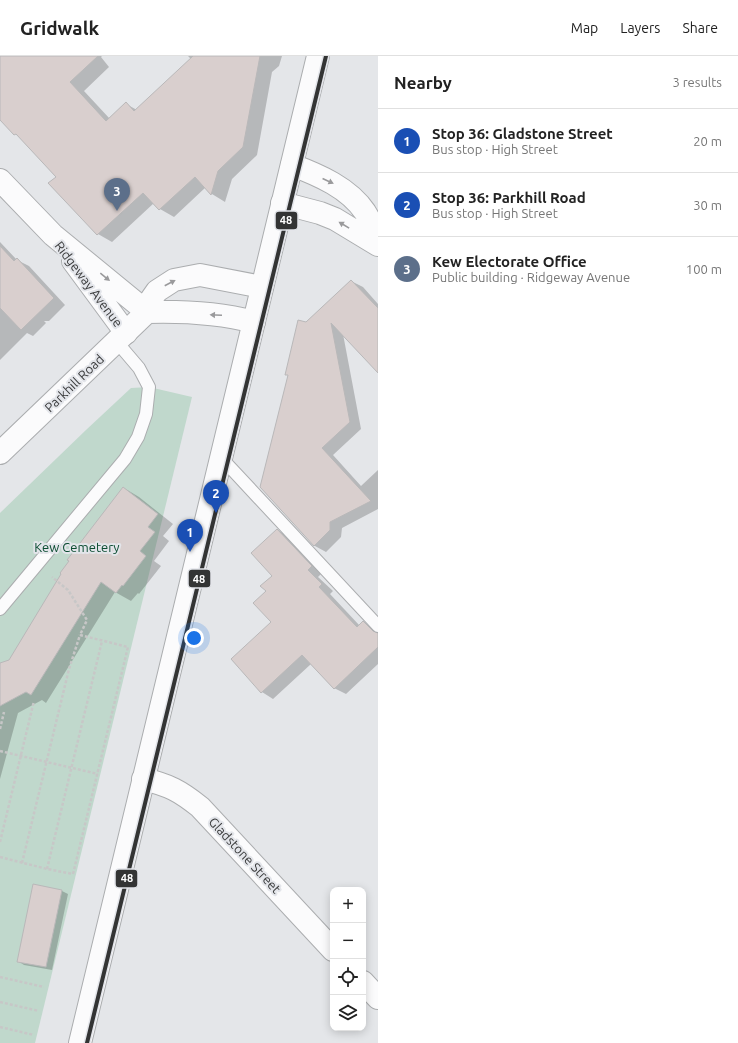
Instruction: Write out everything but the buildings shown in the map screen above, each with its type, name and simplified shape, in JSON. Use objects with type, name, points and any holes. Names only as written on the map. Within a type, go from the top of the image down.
[{"type":"street","points":[[80,1043],[318,56]]},
{"type":"street","points":[[292,165],[337,185],[352,197],[364,212],[378,237]]},
{"type":"street","name":"Ridgeway Avenue","points":[[0,180],[53,235],[147,312]]},
{"type":"street","points":[[282,203],[320,213],[335,219],[378,245]]},
{"type":"street","name":"Ridgeway Avenue","points":[[53,235],[121,337]]},
{"type":"street","name":"Parkhill Road","points":[[0,453],[147,312],[150,301],[157,291],[174,280],[200,275],[262,287]]},
{"type":"street","points":[[147,312],[166,311],[228,315],[254,322]]},
{"type":"street","name":"Gladstone Street","points":[[143,779],[169,786],[186,796],[200,807],[330,947]]},
{"type":"street","points":[[366,985],[378,998]]},
{"type":"lane","points":[[0,609],[125,459],[138,437],[146,414],[149,387],[121,337]]},
{"type":"lane","points":[[222,454],[227,464],[378,626]]},
{"type":"path","points":[[22,863],[69,669],[80,635],[87,620],[68,590],[38,565]]},
{"type":"path","points":[[0,857],[46,869],[73,874],[128,647],[80,635]]},
{"type":"path","points":[[46,869],[102,641]]},
{"type":"path","points":[[0,842],[22,756],[34,701]]},
{"type":"path","points":[[0,729],[4,712]]},
{"type":"path","points":[[0,751],[98,774]]},
{"type":"path","points":[[0,976],[44,987]]},
{"type":"path","points":[[0,1002],[39,1011]]},
{"type":"path","points":[[0,1027],[34,1035]]},
{"type":"green space","name":"Kew Cemetery","points":[[149,387],[192,397],[35,1043],[0,1043],[0,513],[131,388]]},
{"type":"transit line","name":"48","points":[[87,1043],[326,56]]},
{"type":"place","name":"Kew Electorate Office","points":[[117,211]]},
{"type":"place","name":"Stop 36: Parkhill Road","points":[[216,513]]},
{"type":"place","name":"Stop 36: Gladstone Street","points":[[190,552]]}]
